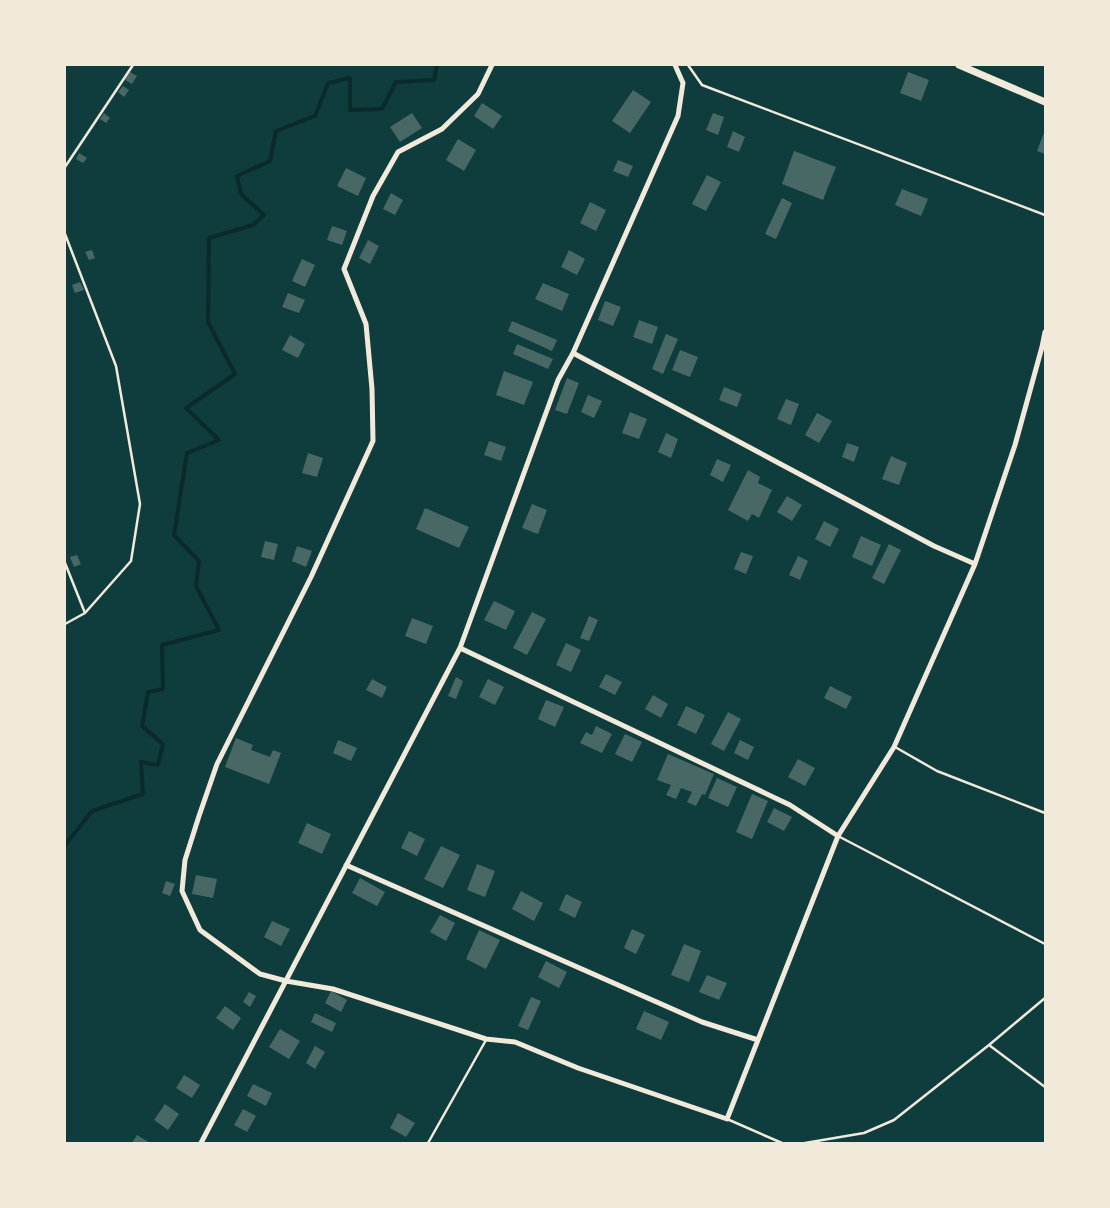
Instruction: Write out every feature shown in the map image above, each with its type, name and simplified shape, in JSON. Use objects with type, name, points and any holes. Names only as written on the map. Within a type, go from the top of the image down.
[{"type":"street","points":[[492,65],[478,94],[442,129],[398,152],[373,196],[344,269],[366,324],[372,389],[373,441],[311,577],[217,764],[198,816],[185,860],[182,891],[200,930],[260,974],[286,981],[333,989],[486,1039],[515,1042],[578,1068],[727,1119],[838,836],[894,747],[975,564],[1015,445],[1045,332]]},
{"type":"street","points":[[201,1143],[460,648],[558,380],[573,353],[678,116],[683,83],[675,65]]},
{"type":"street","points":[[959,65],[1045,102]]},
{"type":"street","points":[[573,353],[934,546],[975,564]]},
{"type":"street","points":[[460,648],[790,805],[838,836]]},
{"type":"street","points":[[346,865],[702,1022],[758,1040]]},
{"type":"lane","points":[[65,167],[133,65]]},
{"type":"lane","points":[[688,65],[702,85],[1045,215]]},
{"type":"lane","points":[[65,234],[116,366],[140,504],[131,561],[85,612],[65,624]]},
{"type":"lane","points":[[65,563],[85,612]]},
{"type":"lane","points":[[894,747],[938,771],[1045,813]]},
{"type":"lane","points":[[838,836],[1045,944]]},
{"type":"lane","points":[[805,1143],[864,1133],[894,1120],[990,1045],[1045,998]]},
{"type":"lane","points":[[428,1143],[486,1039]]},
{"type":"lane","points":[[990,1045],[1045,1087]]},
{"type":"lane","points":[[727,1119],[782,1143]]},
{"type":"building","points":[[130,72],[137,76],[132,84],[125,80]]},
{"type":"building","points":[[908,72],[929,80],[921,101],[900,93]]},
{"type":"building","points":[[123,86],[129,90],[124,97],[118,92]]},
{"type":"building","points":[[633,90],[651,102],[630,133],[612,121]]},
{"type":"building","points":[[482,103],[502,116],[493,129],[474,116]]},
{"type":"building","points":[[104,113],[110,118],[106,123],[100,119]]},
{"type":"building","points":[[412,113],[422,128],[400,142],[390,127]]},
{"type":"building","points":[[713,113],[724,117],[718,135],[706,130]]},
{"type":"building","points":[[1045,130],[1045,154],[1037,151]]},
{"type":"building","points":[[733,131],[745,137],[739,152],[727,147]]},
{"type":"building","points":[[458,139],[476,150],[464,171],[446,160]]},
{"type":"building","points":[[794,151],[836,167],[823,200],[782,184]]},
{"type":"building","points":[[79,153],[87,158],[83,163],[76,159]]},
{"type":"building","points":[[618,160],[633,166],[628,177],[613,171]]},
{"type":"building","points":[[346,168],[366,178],[358,196],[337,186]]},
{"type":"building","points":[[707,175],[721,182],[706,211],[692,204]]},
{"type":"building","points":[[902,189],[928,199],[921,216],[895,205]]},
{"type":"building","points":[[391,193],[403,200],[395,215],[383,209]]},
{"type":"building","points":[[782,198],[792,203],[776,239],[765,234]]},
{"type":"building","points":[[590,202],[606,210],[596,231],[580,223]]},
{"type":"building","points":[[332,226],[347,231],[342,245],[327,240]]},
{"type":"building","points":[[368,240],[379,246],[370,264],[359,258]]},
{"type":"building","points":[[92,250],[95,258],[89,260],[85,252]]},
{"type":"building","points":[[569,250],[585,259],[577,275],[561,267]]},
{"type":"building","points":[[302,259],[315,265],[305,287],[292,281]]},
{"type":"building","points":[[80,282],[84,290],[75,293],[72,285]]},
{"type":"building","points":[[543,283],[569,294],[562,311],[535,299]]},
{"type":"building","points":[[288,293],[305,300],[299,313],[282,307]]},
{"type":"building","points":[[605,301],[621,307],[613,326],[598,320]]},
{"type":"building","points":[[639,320],[658,327],[652,344],[633,337]]},
{"type":"building","points":[[512,321],[557,340],[552,351],[508,331]]},
{"type":"building","points":[[666,334],[678,339],[663,374],[652,369]]},
{"type":"building","points":[[290,335],[305,344],[298,358],[282,350]]},
{"type":"building","points":[[517,344],[553,359],[548,369],[513,354]]},
{"type":"building","points":[[680,350],[698,357],[690,377],[672,370]]},
{"type":"building","points":[[504,371],[533,382],[524,405],[496,395]]},
{"type":"building","points":[[567,378],[579,383],[567,414],[555,410]]},
{"type":"building","points":[[724,387],[742,394],[737,407],[719,400]]},
{"type":"building","points":[[588,395],[602,401],[594,418],[581,412]]},
{"type":"building","points":[[786,399],[799,404],[791,425],[777,419]]},
{"type":"building","points":[[630,412],[647,419],[639,439],[622,433]]},
{"type":"building","points":[[817,413],[832,421],[819,443],[805,435]]},
{"type":"building","points":[[666,433],[678,439],[671,458],[658,452]]},
{"type":"building","points":[[489,441],[506,447],[501,461],[484,455]]},
{"type":"building","points":[[847,443],[859,447],[854,462],[842,457]]},
{"type":"building","points":[[308,453],[323,458],[317,477],[302,473]]},
{"type":"building","points":[[891,456],[907,463],[899,485],[882,479]]},
{"type":"building","points":[[717,459],[731,465],[723,482],[710,475]]},
{"type":"building","points":[[748,470],[760,477],[758,483],[772,490],[759,518],[752,514],[748,521],[728,510]]},
{"type":"building","points":[[787,496],[802,505],[792,521],[777,512]]},
{"type":"building","points":[[532,504],[547,510],[538,534],[522,528]]},
{"type":"building","points":[[425,508],[469,527],[459,548],[416,529]]},
{"type":"building","points":[[824,521],[839,529],[830,547],[815,539]]},
{"type":"building","points":[[861,536],[881,545],[872,566],[852,557]]},
{"type":"building","points":[[265,541],[278,544],[274,560],[261,557]]},
{"type":"building","points":[[889,544],[901,550],[884,584],[872,578]]},
{"type":"building","points":[[297,546],[312,551],[306,567],[292,561]]},
{"type":"building","points":[[741,552],[753,556],[746,574],[734,569]]},
{"type":"building","points":[[77,555],[81,564],[74,567],[70,557]]},
{"type":"building","points":[[798,556],[808,561],[800,580],[789,575]]},
{"type":"building","points":[[494,601],[515,611],[506,630],[484,620]]},
{"type":"building","points":[[532,612],[546,619],[527,655],[513,648]]},
{"type":"building","points":[[589,616],[598,620],[589,641],[580,638]]},
{"type":"building","points":[[412,618],[433,626],[426,644],[405,636]]},
{"type":"building","points":[[566,643],[581,650],[571,672],[556,665]]},
{"type":"building","points":[[606,674],[622,682],[615,695],[599,687]]},
{"type":"building","points":[[456,677],[463,681],[456,699],[448,696]]},
{"type":"building","points":[[372,679],[387,687],[382,698],[366,690]]},
{"type":"building","points":[[488,679],[504,687],[495,705],[479,697]]},
{"type":"building","points":[[830,686],[852,697],[846,709],[824,698]]},
{"type":"building","points":[[653,695],[668,704],[661,718],[645,709]]},
{"type":"building","points":[[546,700],[564,707],[555,727],[538,719]]},
{"type":"building","points":[[686,706],[705,715],[696,734],[677,725]]},
{"type":"building","points":[[728,712],[741,719],[724,751],[711,744]]},
{"type":"building","points":[[596,726],[612,734],[602,753],[580,743],[586,732],[592,735]]},
{"type":"building","points":[[625,734],[642,742],[632,762],[615,754]]},
{"type":"building","points":[[236,738],[253,745],[251,750],[270,757],[273,750],[281,753],[269,784],[225,767]]},
{"type":"building","points":[[338,740],[357,748],[351,761],[333,753]]},
{"type":"building","points":[[740,740],[754,747],[748,760],[734,753]]},
{"type":"building","points":[[668,754],[714,774],[705,795],[702,794],[696,806],[687,802],[692,792],[681,788],[676,799],[666,795],[671,785],[657,780]]},
{"type":"building","points":[[798,759],[815,768],[805,786],[788,777]]},
{"type":"building","points":[[717,778],[737,787],[728,807],[708,798]]},
{"type":"building","points":[[752,794],[768,801],[752,839],[736,832]]},
{"type":"building","points":[[774,808],[792,817],[784,831],[767,822]]},
{"type":"building","points":[[307,823],[331,834],[322,854],[298,843]]},
{"type":"building","points":[[409,831],[425,839],[417,856],[401,848]]},
{"type":"building","points":[[441,846],[460,855],[443,888],[424,879]]},
{"type":"building","points":[[477,864],[495,871],[485,897],[467,890]]},
{"type":"building","points":[[196,875],[217,879],[213,898],[192,894]]},
{"type":"building","points":[[360,878],[385,892],[377,906],[352,893]]},
{"type":"building","points":[[166,881],[175,884],[170,896],[162,893]]},
{"type":"building","points":[[521,891],[543,903],[534,921],[512,909]]},
{"type":"building","points":[[566,894],[582,902],[575,918],[559,910]]},
{"type":"building","points":[[440,915],[455,923],[446,941],[430,932]]},
{"type":"building","points":[[272,921],[290,929],[281,946],[264,937]]},
{"type":"building","points":[[632,929],[645,935],[636,954],[624,948]]},
{"type":"building","points":[[479,930],[500,940],[486,969],[466,959]]},
{"type":"building","points":[[684,944],[701,951],[689,982],[671,975]]},
{"type":"building","points":[[546,961],[567,972],[559,988],[538,977]]},
{"type":"building","points":[[707,975],[727,983],[719,1000],[699,992]]},
{"type":"building","points":[[331,991],[347,1000],[341,1012],[325,1003]]},
{"type":"building","points":[[249,992],[256,996],[250,1007],[243,1002]]},
{"type":"building","points":[[531,997],[541,1001],[528,1030],[518,1026]]},
{"type":"building","points":[[225,1006],[241,1018],[233,1030],[216,1018]]},
{"type":"building","points":[[644,1011],[669,1022],[661,1040],[636,1029]]},
{"type":"building","points":[[315,1013],[336,1023],[332,1032],[311,1022]]},
{"type":"building","points":[[280,1029],[300,1041],[289,1059],[269,1047]]},
{"type":"building","points":[[315,1046],[325,1052],[315,1069],[306,1063]]},
{"type":"building","points":[[184,1075],[200,1085],[192,1098],[176,1088]]},
{"type":"building","points":[[253,1084],[272,1093],[266,1106],[247,1096]]},
{"type":"building","points":[[165,1104],[179,1114],[168,1130],[154,1120]]},
{"type":"building","points":[[243,1109],[256,1116],[247,1132],[234,1125]]},
{"type":"building","points":[[398,1113],[415,1123],[406,1137],[390,1128]]},
{"type":"building","points":[[137,1135],[150,1143],[132,1143]]},
{"type":"waterway","points":[[65,845],[92,811],[143,794],[141,762],[158,765],[163,744],[142,726],[148,692],[163,689],[162,645],[219,630],[196,586],[199,561],[174,535],[187,453],[219,440],[186,408],[235,374],[208,322],[209,238],[253,225],[264,215],[241,194],[237,176],[270,161],[276,131],[315,116],[328,83],[350,78],[350,110],[382,109],[396,82],[434,80],[437,65]]}]
